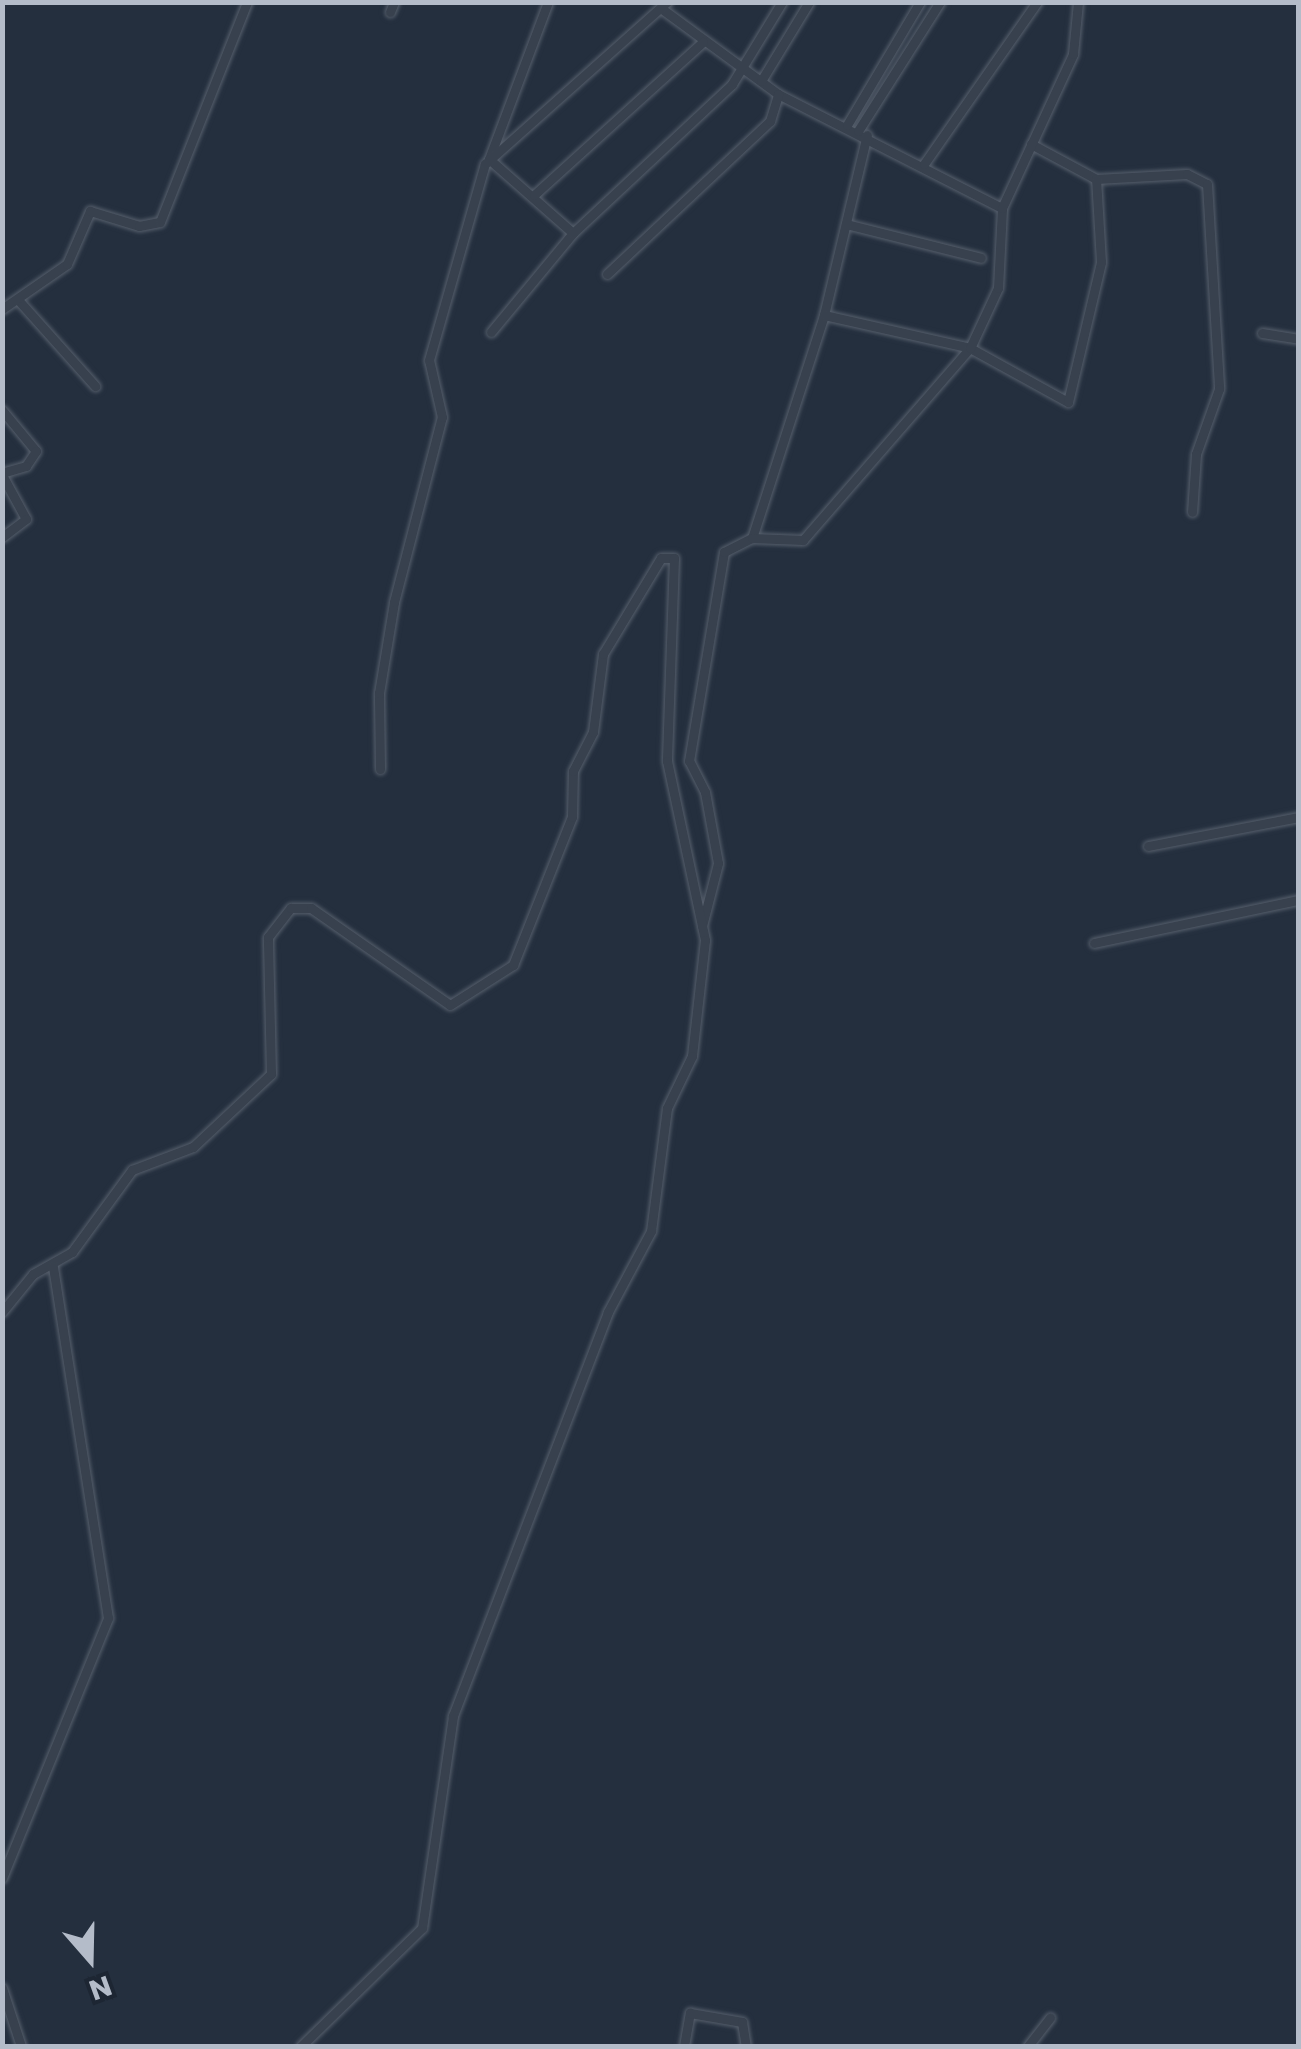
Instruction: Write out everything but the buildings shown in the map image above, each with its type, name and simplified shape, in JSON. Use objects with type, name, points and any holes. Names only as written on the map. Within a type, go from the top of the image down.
[{"type":"street","points":[[2,309],[20,302],[67,264],[90,211],[139,226],[160,222],[247,2]]},
{"type":"street","points":[[380,769],[379,693],[394,602],[442,416],[429,360],[489,159],[548,2]]},
{"type":"street","points":[[491,332],[573,233],[732,84],[782,2]]},
{"type":"street","points":[[761,81],[809,2]]},
{"type":"street","points":[[847,125],[920,2]]},
{"type":"street","points":[[752,538],[824,315],[863,133],[940,2]]},
{"type":"street","points":[[924,164],[1037,2]]},
{"type":"street","points":[[300,2046],[422,1928],[452,1716],[608,1312],[651,1231],[667,1108],[692,1056],[702,926],[718,864],[705,792],[689,762],[724,552],[752,538],[802,540],[970,348],[998,288],[1002,208],[1073,54],[1078,2]]},
{"type":"street","points":[[489,159],[664,6],[703,42],[741,64],[778,94],[924,164],[1002,208]]},
{"type":"street","points":[[534,195],[703,42]]},
{"type":"street","points":[[607,274],[770,121],[778,94]]},
{"type":"street","points":[[1031,144],[1096,179],[1194,176],[1211,193],[1219,389],[1196,454],[1192,512]]},
{"type":"street","points":[[489,159],[573,233]]},
{"type":"street","points":[[824,315],[970,348],[1068,402],[1101,262],[1096,179]]},
{"type":"street","points":[[846,224],[981,258]]},
{"type":"street","points":[[20,302],[95,386]]},
{"type":"street","points":[[1262,332],[1298,340]]},
{"type":"street","points":[[2,410],[36,451],[26,466],[2,474],[26,519],[2,537]]},
{"type":"street","points":[[2,1312],[33,1274],[53,1266],[132,1170],[194,1147],[271,1074],[268,937],[292,908],[311,908],[450,1005],[513,965],[572,818],[573,771],[593,732],[602,654],[668,556],[678,568],[668,761],[702,926]]},
{"type":"street","points":[[1148,846],[1298,816]]},
{"type":"street","points":[[1094,943],[1298,900]]},
{"type":"street","points":[[2,1878],[108,1618],[53,1266]]},
{"type":"street","points":[[2,1988],[23,2046]]},
{"type":"street","points":[[684,2046],[690,2013],[742,2022],[746,2046]]},
{"type":"street","points":[[1028,2046],[1050,2018]]}]
